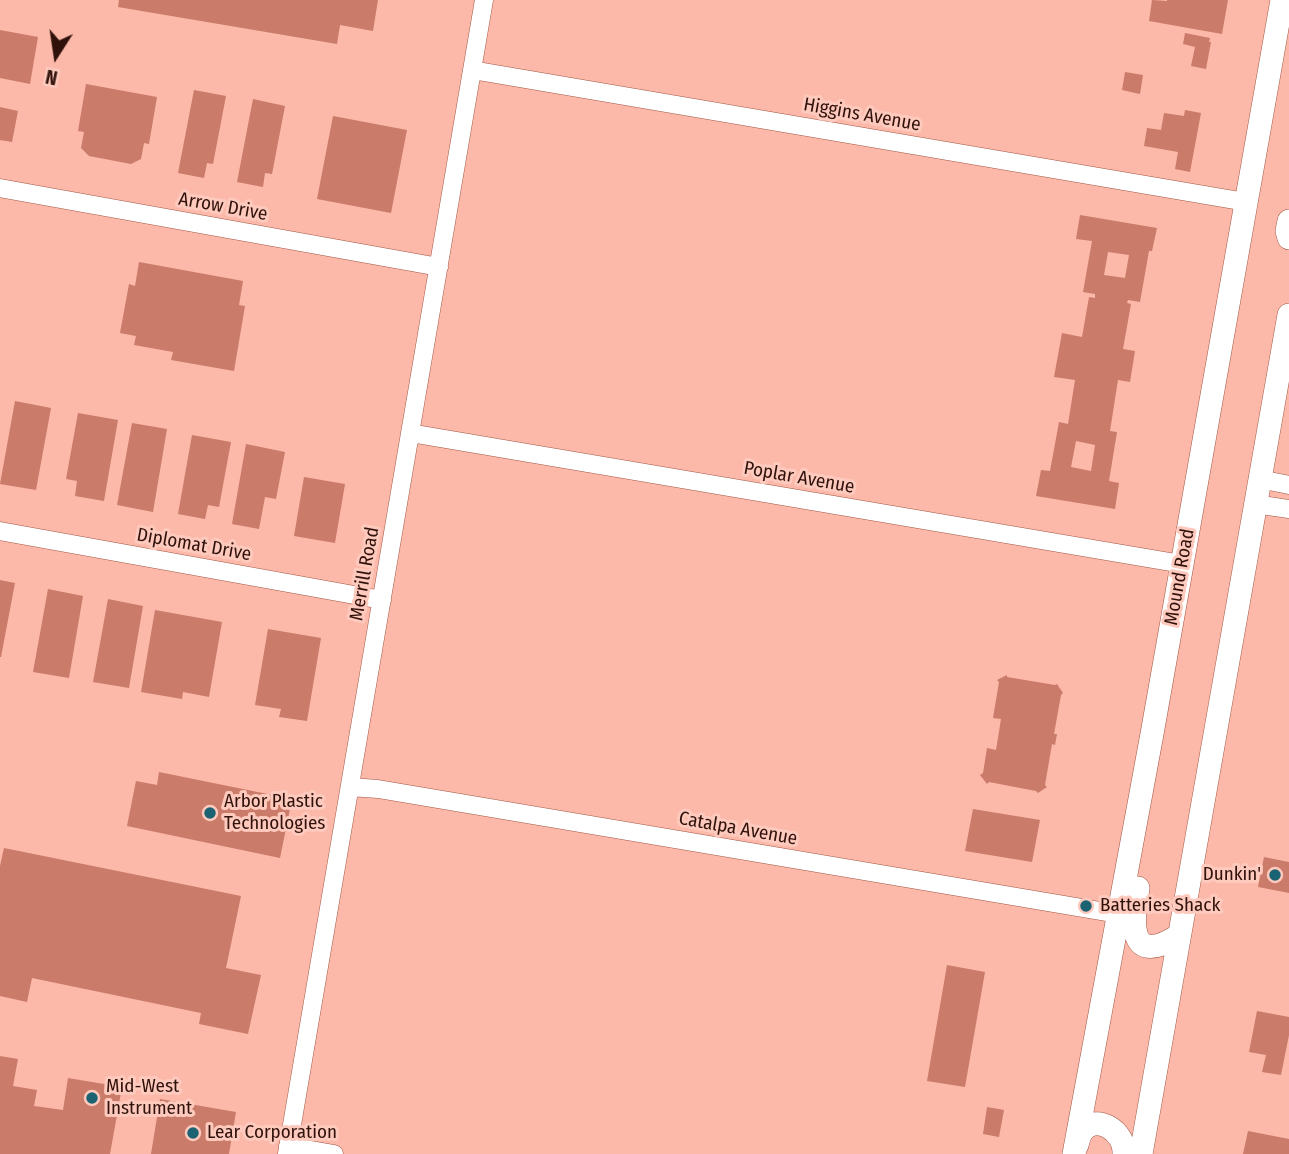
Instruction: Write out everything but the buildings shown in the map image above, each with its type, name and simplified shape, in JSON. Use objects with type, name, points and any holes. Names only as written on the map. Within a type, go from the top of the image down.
[{"type":"main road","name":"Mound Road","points":[[1074,1154],[1246,202],[1278,80],[1282,0]]},
{"type":"main road","points":[[1289,221],[1289,238]]},
{"type":"main road","points":[[1141,1154],[1289,314]]},
{"type":"main road","points":[[1152,734],[1161,765],[1133,915],[1135,933],[1141,943],[1150,947],[1165,944],[1178,936]]},
{"type":"main road","points":[[1074,1154],[1081,1132],[1090,1126],[1101,1124],[1112,1128],[1122,1140],[1124,1154]]},
{"type":"street","name":"Merrill Road","points":[[288,1150],[484,0]]},
{"type":"street","name":"Higgins Avenue","points":[[472,70],[1246,202]]},
{"type":"street","name":"Arrow Drive","points":[[0,188],[439,267]]},
{"type":"street","name":"Poplar Avenue","points":[[410,433],[1182,565]]},
{"type":"street","points":[[1259,479],[1289,485]]},
{"type":"street","points":[[1255,504],[1289,509]]},
{"type":"street","name":"Diplomat Drive","points":[[0,531],[382,600]]},
{"type":"street","name":"Catalpa Avenue","points":[[350,787],[378,789],[1118,914]]},
{"type":"street","points":[[288,1150],[334,1154]]},
{"type":"place","name":"Arbor Plastic Technologies","points":[[210,813]]},
{"type":"place","name":"Dunkin'","points":[[1275,875]]},
{"type":"place","name":"Batteries Shack","points":[[1086,906]]},
{"type":"place","name":"Mid-West Instrument","points":[[92,1098]]},
{"type":"place","name":"Lear Corporation","points":[[193,1133]]}]
